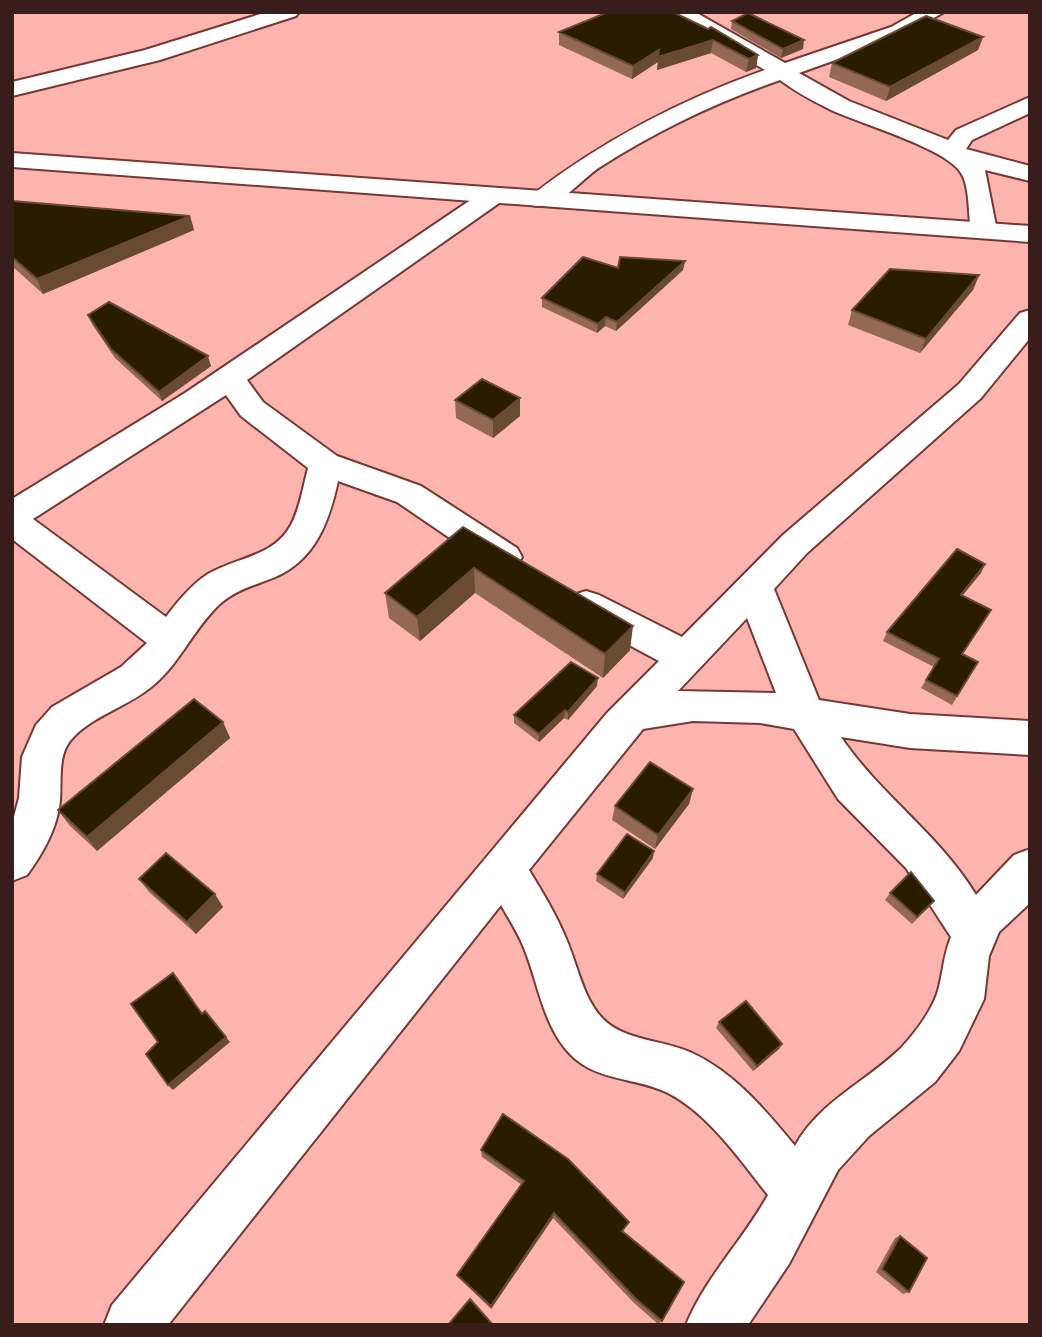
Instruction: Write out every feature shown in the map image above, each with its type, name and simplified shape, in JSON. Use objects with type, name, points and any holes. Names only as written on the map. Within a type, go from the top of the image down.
[{"type":"street","points":[[12,89],[152,55],[289,12]]},
{"type":"street","points":[[679,12],[781,70],[805,88],[965,161],[975,173],[985,231]]},
{"type":"street","points":[[541,200],[588,164],[630,138],[727,91],[898,31],[934,12]]},
{"type":"street","points":[[951,153],[964,135],[1030,104]]},
{"type":"street","points":[[951,153],[1030,174]]},
{"type":"street","points":[[17,164],[1030,234]]},
{"type":"street","points":[[12,515],[96,467],[231,379],[493,196]]},
{"type":"street","points":[[132,1325],[632,714],[795,544],[970,391],[1025,334]]},
{"type":"street","points":[[231,379],[252,409],[325,464],[409,494],[544,581],[686,657]]},
{"type":"street","points":[[12,861],[33,830],[39,806],[41,760],[54,731],[69,716],[116,691],[146,669],[205,596],[221,584],[280,560],[293,551],[303,539],[316,509],[325,464]]},
{"type":"street","points":[[12,521],[169,639]]},
{"type":"street","points":[[755,586],[772,642],[806,715],[854,788],[922,855],[951,892],[974,934]]},
{"type":"street","points":[[632,714],[693,705],[760,707],[910,731],[1030,738]]},
{"type":"street","points":[[504,869],[545,943],[570,1012],[586,1036],[600,1048],[620,1057],[657,1062],[687,1077],[721,1103],[751,1133],[799,1192]]},
{"type":"street","points":[[714,1325],[770,1245],[820,1152],[851,1118],[918,1065],[942,1034],[960,999],[966,956],[983,917],[1007,896],[1030,869]]},
{"type":"building","points":[[608,12],[673,12],[708,29],[711,27],[758,55],[749,59],[713,40],[658,57],[659,50],[633,66],[559,32]]},
{"type":"building","points":[[748,13],[804,40],[783,49],[732,21]]},
{"type":"building","points":[[926,16],[983,37],[890,87],[832,63]]},
{"type":"building","points":[[12,201],[190,216],[37,279],[12,257]]},
{"type":"building","points":[[583,257],[618,268],[620,257],[685,261],[617,322],[606,317],[598,324],[542,298]]},
{"type":"building","points":[[890,269],[979,275],[926,339],[852,310]]},
{"type":"building","points":[[109,302],[208,356],[159,392],[111,349],[88,315]]},
{"type":"building","points":[[482,379],[520,398],[493,420],[455,400]]},
{"type":"building","points":[[463,527],[633,626],[605,654],[474,568],[417,617],[385,593]]},
{"type":"building","points":[[957,549],[985,564],[961,595],[991,610],[962,654],[978,662],[957,696],[926,680],[939,659],[887,632]]},
{"type":"building","points":[[571,662],[598,678],[568,712],[565,710],[539,734],[514,715]]},
{"type":"building","points":[[194,699],[223,722],[87,837],[58,810]]},
{"type":"building","points":[[650,762],[693,789],[658,835],[615,806]]},
{"type":"building","points":[[627,834],[654,851],[625,892],[597,874]]},
{"type":"building","points":[[166,853],[215,894],[187,922],[139,879]]},
{"type":"building","points":[[911,872],[934,901],[917,917],[890,893]]},
{"type":"building","points":[[173,973],[202,1014],[205,1011],[226,1037],[168,1085],[146,1054],[158,1042],[131,1004]]},
{"type":"building","points":[[746,1001],[782,1044],[757,1066],[719,1022]]},
{"type":"building","points":[[503,1114],[568,1159],[629,1222],[622,1231],[684,1282],[662,1321],[636,1299],[554,1213],[491,1306],[457,1275],[524,1181],[481,1150]]},
{"type":"building","points":[[900,1236],[927,1258],[909,1292],[882,1269]]},
{"type":"building","points":[[470,1299],[493,1325],[448,1325]]}]
